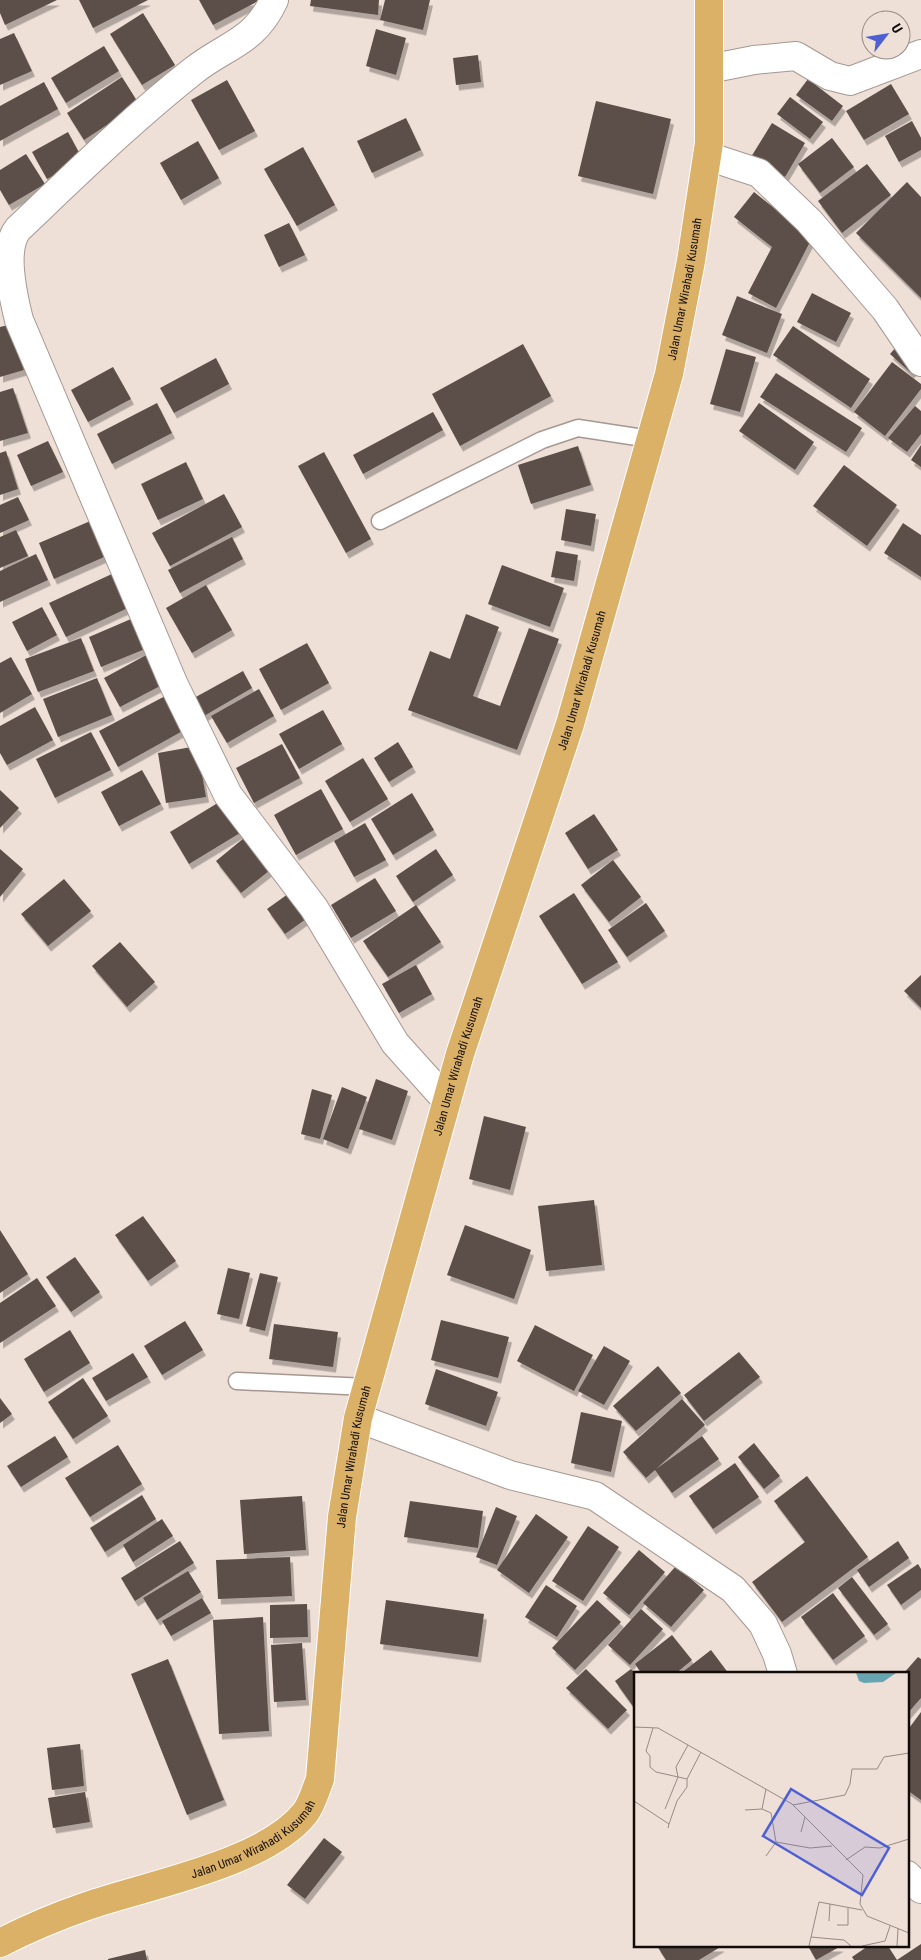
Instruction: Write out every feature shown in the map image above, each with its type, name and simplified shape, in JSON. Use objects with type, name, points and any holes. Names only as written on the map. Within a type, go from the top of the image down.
[{"type":"main road","name":"Jalan Umar Wirahadi Kusumah","points":[[0,1943],[87,1906],[200,1872],[247,1853],[279,1836],[306,1813],[320,1778],[342,1517],[358,1418],[460,1054],[570,724],[669,374],[691,261],[710,143],[709,0]]},
{"type":"street","points":[[274,0],[264,21],[255,31],[194,70],[6,236],[10,284],[19,320],[174,685],[228,795],[314,908],[395,1043],[447,1101]]},
{"type":"street","points":[[709,69],[754,60],[796,56],[830,76],[850,81],[921,54]]},
{"type":"street","points":[[707,156],[759,174],[809,221],[885,309],[921,362]]},
{"type":"street","points":[[358,1418],[510,1475],[595,1496],[733,1589],[763,1624],[782,1672]]},
{"type":"street","points":[[908,1876],[921,1889]]},
{"type":"lane","points":[[380,521],[542,440],[578,428],[650,439]]},
{"type":"lane","points":[[236,1381],[367,1387]]},
{"type":"building","points":[[0,0],[57,0],[5,25],[0,13]]},
{"type":"building","points":[[79,0],[148,0],[93,28]]},
{"type":"building","points":[[199,0],[260,0],[213,25]]},
{"type":"building","points":[[311,0],[379,0],[378,15],[310,6]]},
{"type":"building","points":[[385,0],[430,0],[423,30],[380,20]]},
{"type":"building","points":[[143,13],[175,65],[142,85],[110,34]]},
{"type":"building","points":[[376,29],[406,38],[396,75],[366,66]]},
{"type":"building","points":[[14,33],[32,71],[0,85],[0,39]]},
{"type":"building","points":[[104,46],[119,71],[66,103],[51,78]]},
{"type":"building","points":[[478,55],[481,82],[456,85],[453,58]]},
{"type":"building","points":[[122,77],[139,104],[84,140],[67,113]]},
{"type":"building","points":[[808,79],[843,106],[832,121],[796,95]]},
{"type":"building","points":[[227,80],[255,131],[219,150],[191,100]]},
{"type":"building","points":[[44,82],[58,109],[0,141],[0,106]]},
{"type":"building","points":[[891,84],[909,114],[864,140],[846,111]]},
{"type":"building","points":[[790,97],[823,122],[810,139],[777,114]]},
{"type":"building","points":[[596,101],[671,119],[653,194],[578,176]]},
{"type":"building","points":[[406,118],[421,150],[372,173],[357,141]]},
{"type":"building","points":[[912,121],[921,138],[921,150],[899,162],[885,136]]},
{"type":"building","points":[[772,123],[805,143],[785,177],[751,157]]},
{"type":"building","points":[[68,132],[83,160],[47,179],[32,152]]},
{"type":"building","points":[[832,138],[854,167],[820,193],[798,164]]},
{"type":"building","points":[[198,141],[219,178],[181,200],[160,163]]},
{"type":"building","points":[[303,147],[335,205],[297,226],[264,169]]},
{"type":"building","points":[[26,154],[45,184],[9,205],[0,190],[0,170]]},
{"type":"building","points":[[867,164],[891,195],[842,233],[818,201]]},
{"type":"building","points":[[907,182],[921,197],[921,298],[856,233]]},
{"type":"building","points":[[754,192],[812,238],[776,308],[748,293],[772,247],[734,217]]},
{"type":"building","points":[[289,223],[305,255],[279,267],[264,235]]},
{"type":"building","points":[[812,293],[851,313],[836,342],[797,322]]},
{"type":"building","points":[[737,296],[782,314],[767,353],[722,335]]},
{"type":"building","points":[[12,324],[24,370],[0,377],[0,327]]},
{"type":"building","points":[[793,326],[870,379],[851,408],[773,355]]},
{"type":"building","points":[[523,344],[551,396],[460,446],[432,394]]},
{"type":"building","points":[[898,345],[919,364],[911,373],[890,354]]},
{"type":"building","points":[[726,349],[756,357],[740,412],[710,404]]},
{"type":"building","points":[[216,358],[229,384],[174,413],[160,388]]},
{"type":"building","points":[[892,362],[921,384],[921,389],[885,436],[854,412]]},
{"type":"building","points":[[113,367],[131,399],[88,422],[71,390]]},
{"type":"building","points":[[776,373],[862,428],[846,452],[760,397]]},
{"type":"building","points":[[13,388],[28,433],[0,441],[0,392]]},
{"type":"building","points":[[157,403],[172,433],[112,464],[97,434]]},
{"type":"building","points":[[759,403],[814,442],[795,470],[739,431]]},
{"type":"building","points":[[915,406],[921,411],[921,434],[907,452],[888,438]]},
{"type":"building","points":[[433,412],[443,430],[363,474],[353,455]]},
{"type":"building","points":[[48,441],[63,472],[31,486],[17,455]]},
{"type":"building","points":[[921,445],[921,467],[911,460]]},
{"type":"building","points":[[578,446],[591,485],[531,504],[518,465]]},
{"type":"building","points":[[6,451],[18,489],[0,495],[0,453]]},
{"type":"building","points":[[324,452],[371,539],[346,553],[298,466]]},
{"type":"building","points":[[186,462],[203,499],[158,520],[141,484]]},
{"type":"building","points":[[844,465],[897,505],[867,546],[813,506]]},
{"type":"building","points":[[224,494],[242,527],[170,566],[152,533]]},
{"type":"building","points":[[18,497],[29,520],[0,533],[0,505]]},
{"type":"building","points":[[566,509],[596,514],[591,546],[561,540]]},
{"type":"building","points":[[95,519],[111,554],[54,579],[39,543]]},
{"type":"building","points":[[903,523],[921,535],[921,577],[884,553]]},
{"type":"building","points":[[16,530],[28,556],[0,568],[0,537]]},
{"type":"building","points":[[232,537],[243,559],[180,593],[168,570]]},
{"type":"building","points":[[556,551],[578,555],[574,581],[551,577]]},
{"type":"building","points":[[36,554],[48,580],[0,602],[0,571]]},
{"type":"building","points":[[502,565],[564,588],[550,627],[488,604]]},
{"type":"building","points":[[114,573],[130,607],[66,637],[49,603]]},
{"type":"building","points":[[206,585],[232,630],[192,653],[166,608]]},
{"type":"building","points":[[42,607],[57,635],[27,651],[12,622]]},
{"type":"building","points":[[466,614],[499,627],[473,696],[500,706],[529,628],[559,639],[517,750],[408,710],[430,651],[450,659]]},
{"type":"building","points":[[138,616],[150,647],[101,667],[89,637]]},
{"type":"building","points":[[81,638],[94,671],[38,692],[25,659]]},
{"type":"building","points":[[307,643],[329,683],[281,710],[259,669]]},
{"type":"building","points":[[148,654],[164,684],[120,707],[104,678]]},
{"type":"building","points":[[11,657],[32,694],[0,713],[0,663]]},
{"type":"building","points":[[243,671],[252,688],[204,716],[194,698]]},
{"type":"building","points":[[97,678],[112,715],[58,737],[43,699]]},
{"type":"building","points":[[259,689],[274,716],[227,743],[211,716]]},
{"type":"building","points":[[169,694],[188,728],[118,767],[99,731]]},
{"type":"building","points":[[35,707],[53,740],[7,765],[0,753],[0,726]]},
{"type":"building","points":[[323,710],[342,744],[299,769],[279,734]]},
{"type":"building","points":[[91,732],[111,770],[55,798],[36,759]]},
{"type":"building","points":[[398,742],[413,767],[389,782],[374,758]]},
{"type":"building","points":[[282,744],[300,778],[254,803],[236,768]]},
{"type":"building","points":[[197,746],[206,797],[166,803],[158,753]]},
{"type":"building","points":[[363,758],[388,799],[350,822],[325,781]]},
{"type":"building","points":[[142,770],[161,804],[119,826],[101,792]]},
{"type":"building","points":[[321,789],[343,829],[296,855],[274,815]]},
{"type":"building","points":[[0,790],[19,808],[0,828]]},
{"type":"building","points":[[412,793],[434,830],[393,855],[371,819]]},
{"type":"building","points":[[221,801],[240,833],[189,864],[170,832]]},
{"type":"building","points":[[594,814],[618,850],[588,869],[565,833]]},
{"type":"building","points":[[365,823],[386,860],[354,877],[334,841]]},
{"type":"building","points":[[244,838],[269,871],[241,893],[216,861]]},
{"type":"building","points":[[0,849],[23,869],[0,897]]},
{"type":"building","points":[[436,849],[453,875],[413,902],[396,876]]},
{"type":"building","points":[[613,860],[641,897],[609,922],[581,885]]},
{"type":"building","points":[[375,878],[396,911],[351,938],[331,905]]},
{"type":"building","points":[[64,879],[91,911],[48,946],[21,914]]},
{"type":"building","points":[[574,893],[618,962],[582,984],[539,916]]},
{"type":"building","points":[[288,894],[306,919],[285,934],[267,909]]},
{"type":"building","points":[[646,903],[665,931],[627,957],[608,930]]},
{"type":"building","points":[[416,905],[441,942],[388,977],[363,941]]},
{"type":"building","points":[[120,942],[155,982],[127,1007],[92,966]]},
{"type":"building","points":[[416,965],[432,994],[399,1013],[382,984]]},
{"type":"building","points":[[921,975],[921,1008],[904,991]]},
{"type":"building","points":[[376,1079],[408,1091],[392,1140],[359,1129]]},
{"type":"building","points":[[342,1087],[367,1097],[348,1149],[323,1139]]},
{"type":"building","points":[[312,1089],[332,1095],[320,1139],[301,1134]]},
{"type":"building","points":[[484,1116],[526,1127],[510,1190],[469,1179]]},
{"type":"building","points":[[594,1200],[602,1265],[546,1271],[538,1206]]},
{"type":"building","points":[[143,1216],[176,1261],[148,1281],[115,1235]]},
{"type":"building","points":[[465,1225],[531,1250],[514,1299],[447,1275]]},
{"type":"building","points":[[0,1230],[28,1274],[0,1293]]},
{"type":"building","points":[[75,1257],[100,1292],[71,1312],[46,1277]]},
{"type":"building","points":[[228,1268],[250,1273],[239,1319],[217,1314]]},
{"type":"building","points":[[260,1273],[278,1277],[265,1331],[246,1326]]},
{"type":"building","points":[[37,1278],[56,1306],[0,1343],[0,1303]]},
{"type":"building","points":[[441,1320],[509,1337],[498,1378],[431,1360]]},
{"type":"building","points":[[185,1321],[203,1350],[162,1375],[144,1346]]},
{"type":"building","points":[[274,1324],[338,1332],[333,1367],[269,1359]]},
{"type":"building","points":[[535,1325],[593,1355],[574,1391],[517,1361]]},
{"type":"building","points":[[70,1330],[90,1363],[44,1392],[24,1359]]},
{"type":"building","points":[[604,1346],[630,1361],[604,1405],[578,1391]]},
{"type":"building","points":[[739,1352],[760,1377],[704,1421],[684,1395]]},
{"type":"building","points":[[133,1353],[148,1377],[106,1401],[92,1378]]},
{"type":"building","points":[[658,1366],[681,1393],[636,1431],[613,1406]]},
{"type":"building","points":[[436,1369],[498,1392],[486,1426],[425,1404]]},
{"type":"building","points":[[83,1378],[108,1416],[73,1439],[48,1402]]},
{"type":"building","points":[[0,1398],[12,1414],[0,1423]]},
{"type":"building","points":[[682,1399],[705,1425],[656,1469],[702,1436],[719,1459],[672,1493],[655,1470],[646,1478],[623,1452]]},
{"type":"building","points":[[581,1412],[622,1421],[611,1472],[571,1463]]},
{"type":"building","points":[[55,1436],[68,1457],[21,1487],[7,1466]]},
{"type":"building","points":[[754,1443],[780,1476],[764,1489],[738,1457]]},
{"type":"building","points":[[118,1445],[142,1484],[90,1517],[65,1478]]},
{"type":"building","points":[[735,1463],[759,1497],[713,1529],[689,1496]]},
{"type":"building","points":[[807,1476],[868,1557],[782,1622],[752,1582],[805,1542],[774,1501]]},
{"type":"building","points":[[142,1495],[156,1519],[105,1552],[90,1528]]},
{"type":"building","points":[[302,1496],[306,1550],[244,1554],[240,1500]]},
{"type":"building","points":[[410,1501],[483,1511],[478,1548],[404,1537]]},
{"type":"building","points":[[496,1507],[517,1516],[497,1565],[476,1557]]},
{"type":"building","points":[[536,1514],[568,1537],[529,1593],[497,1570]]},
{"type":"building","points":[[162,1519],[173,1536],[133,1562],[123,1545]]},
{"type":"building","points":[[588,1526],[619,1547],[583,1601],[552,1581]]},
{"type":"building","points":[[180,1541],[194,1563],[135,1601],[121,1578]]},
{"type":"building","points":[[898,1541],[909,1558],[869,1587],[857,1570]]},
{"type":"building","points":[[639,1550],[665,1572],[629,1615],[603,1593]]},
{"type":"building","points":[[290,1557],[292,1596],[218,1599],[216,1560]]},
{"type":"building","points":[[918,1564],[921,1569],[921,1590],[901,1605],[887,1585]]},
{"type":"building","points":[[676,1566],[704,1590],[671,1627],[643,1603]]},
{"type":"building","points":[[188,1571],[201,1592],[157,1620],[143,1598]]},
{"type":"building","points":[[852,1577],[888,1624],[874,1635],[838,1588]]},
{"type":"building","points":[[546,1585],[577,1606],[557,1637],[525,1617]]},
{"type":"building","points":[[833,1593],[865,1636],[833,1660],[801,1617]]},
{"type":"building","points":[[202,1598],[211,1613],[171,1636],[162,1621]]},
{"type":"building","points":[[386,1600],[484,1614],[478,1657],[380,1644]]},
{"type":"building","points":[[597,1600],[621,1622],[575,1670],[552,1648]]},
{"type":"building","points":[[307,1604],[308,1637],[270,1638],[270,1605]]},
{"type":"building","points":[[641,1609],[663,1629],[630,1665],[608,1645]]},
{"type":"building","points":[[263,1617],[269,1731],[219,1734],[213,1620]]},
{"type":"building","points":[[672,1635],[692,1660],[677,1672],[641,1672],[635,1664]]},
{"type":"building","points":[[302,1643],[306,1700],[274,1702],[271,1645]]},
{"type":"building","points":[[711,1650],[728,1672],[683,1672]]},
{"type":"building","points":[[918,1657],[921,1659],[921,1698],[908,1713],[908,1672],[905,1672]]},
{"type":"building","points":[[168,1659],[224,1800],[187,1815],[131,1674]]},
{"type":"building","points":[[586,1669],[627,1710],[608,1729],[566,1688]]},
{"type":"building","points":[[631,1669],[634,1672],[634,1708],[615,1681]]},
{"type":"building","points":[[921,1712],[921,1800],[908,1791],[908,1730]]},
{"type":"building","points":[[80,1744],[84,1786],[52,1790],[47,1748]]},
{"type":"building","points":[[85,1792],[90,1822],[53,1828],[48,1798]]},
{"type":"building","points":[[324,1838],[342,1852],[305,1899],[287,1885]]},
{"type":"building","points":[[921,1944],[921,1960],[897,1960]]},
{"type":"building","points":[[658,1948],[719,1948],[699,1960],[666,1960]]},
{"type":"building","points":[[809,1948],[837,1948],[816,1960]]},
{"type":"building","points":[[865,1948],[889,1948],[897,1960],[854,1960],[852,1957]]},
{"type":"building","points":[[145,1950],[147,1960],[108,1960],[108,1959]]}]
